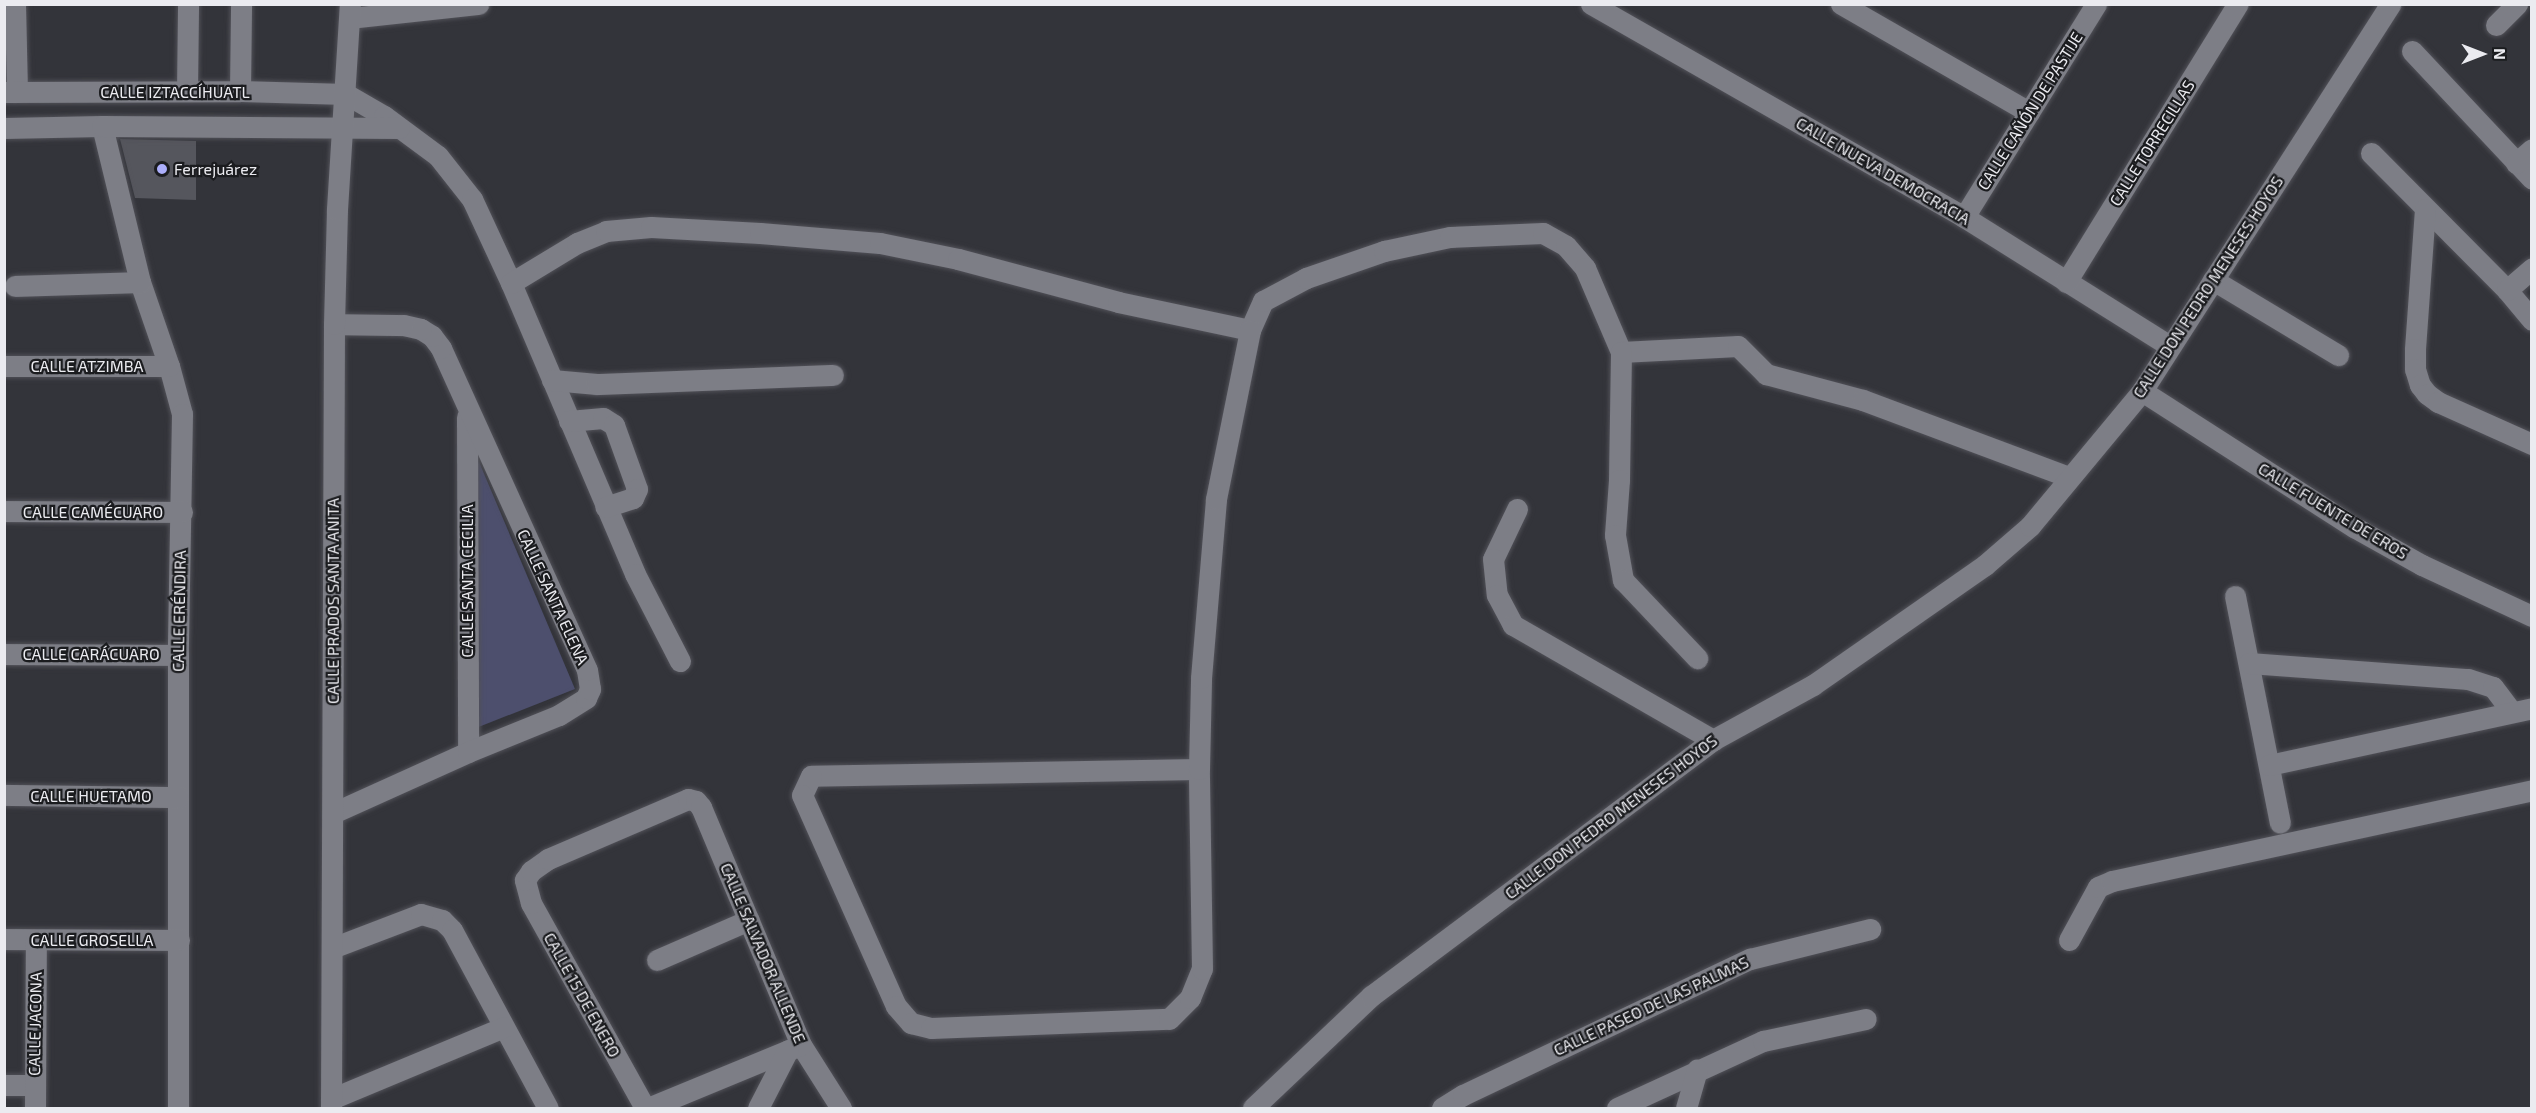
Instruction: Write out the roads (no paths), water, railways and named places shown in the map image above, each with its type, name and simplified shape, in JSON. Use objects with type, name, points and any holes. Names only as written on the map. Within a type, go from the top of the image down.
[{"type":"street","points":[[11,92],[15,4]]},
{"type":"street","points":[[188,4],[188,91]]},
{"type":"street","points":[[240,91],[241,4]]},
{"type":"street","points":[[350,11],[478,4]]},
{"type":"street","name":"CALLE NUEVA DEMOCRACIA","points":[[1591,4],[1964,217],[2170,346]]},
{"type":"street","points":[[1841,4],[2029,112]]},
{"type":"street","name":"CALLE CAÑÓN DE PASTIJE","points":[[1964,217],[2096,4]]},
{"type":"street","name":"CALLE TORRECILLAS","points":[[2066,282],[2238,4]]},
{"type":"street","points":[[2496,25],[2517,4]]},
{"type":"street","name":"CALLE DON PEDRO MENESES HOYOS","points":[[1252,1108],[1371,996],[1713,740],[1813,685],[1985,565],[2030,526],[2142,392],[2380,9]]},
{"type":"street","name":"CALLE PRADOS SANTA ANITA","points":[[331,1104],[333,324],[337,209],[350,11]]},
{"type":"street","points":[[2412,51],[2524,156],[2532,179]]},
{"type":"street","name":"CALLE IZTACCÍHUATL","points":[[11,92],[240,91],[346,94]]},
{"type":"street","points":[[346,94],[384,116],[438,156],[472,199],[511,283],[635,574],[680,661]]},
{"type":"street","name":"CALLE IZTACCÍHUATL","points":[[4,128],[102,126],[399,128]]},
{"type":"street","name":"CALLE ERÉNDIRA","points":[[102,126],[140,282],[170,366],[182,414],[178,655],[178,1108]]},
{"type":"street","points":[[2371,153],[2424,209],[2529,310]]},
{"type":"street","points":[[2424,209],[2415,350],[2415,369],[2420,385],[2438,402],[2532,444]]},
{"type":"street","points":[[511,283],[577,243],[606,231],[651,227],[760,233],[880,243],[935,254],[1118,303],[1250,330]]},
{"type":"street","points":[[1199,769],[811,776],[802,795],[896,1006],[911,1023],[931,1028],[1168,1018],[1190,998],[1202,969],[1199,769],[1201,678],[1216,498],[1250,330],[1263,301],[1306,278],[1384,251],[1450,237],[1543,233],[1566,246],[1585,268],[1621,352],[1615,535],[1623,580],[1697,658]]},
{"type":"street","points":[[2507,290],[2532,267]]},
{"type":"street","points":[[2213,280],[2338,355]]},
{"type":"street","points":[[15,286],[140,282]]},
{"type":"street","name":"CALLE SANTA ELENA","points":[[333,324],[403,325],[421,329],[432,336],[441,348],[587,670],[590,688],[586,698],[559,715],[333,813]]},
{"type":"street","points":[[1621,352],[1738,346],[1766,374],[1863,400],[2069,477]]},
{"type":"street","name":"CALLE ATZIMBA","points":[[4,366],[170,366]]},
{"type":"street","points":[[552,380],[606,384],[833,375]]},
{"type":"street","name":"CALLE FUENTE DE EROS","points":[[2142,392],[2354,527],[2422,565],[2532,616]]},
{"type":"street","name":"CALLE SANTA CECILIA","points":[[467,409],[468,753]]},
{"type":"street","points":[[569,421],[603,418],[614,425],[637,489],[633,498],[605,507]]},
{"type":"street","points":[[1517,509],[1493,559],[1497,595],[1513,625],[1713,740]]},
{"type":"street","name":"CALLE CAMÉCUARO","points":[[4,511],[182,512]]},
{"type":"street","points":[[2235,596],[2280,823]]},
{"type":"street","name":"CALLE CARÁCUARO","points":[[4,654],[178,655]]},
{"type":"street","points":[[2249,663],[2468,679],[2493,687],[2522,710]]},
{"type":"street","points":[[2269,765],[2522,710]]},
{"type":"street","points":[[2069,940],[2098,887],[2112,881],[2532,790]]},
{"type":"street","name":"CALLE HUETAMO","points":[[4,795],[178,797]]},
{"type":"street","name":"CALLE SALVADOR ALLENDE","points":[[525,880],[531,871],[548,859],[688,800],[696,801],[701,807],[749,920],[795,1047],[841,1108]]},
{"type":"street","name":"CALLE 15 DE ENERO","points":[[525,880],[531,903],[646,1108]]},
{"type":"street","points":[[332,948],[422,914],[442,920],[452,930],[548,1108]]},
{"type":"street","points":[[657,960],[749,920]]},
{"type":"street","name":"CALLE PASEO DE LAS PALMAS","points":[[1442,1108],[1473,1090],[1750,959],[1870,929]]},
{"type":"street","name":"CALLE GROSELLA","points":[[4,939],[179,940]]},
{"type":"street","name":"CALLE JACONA","points":[[34,1108],[36,940]]},
{"type":"street","points":[[1617,1108],[1763,1041],[1866,1018]]},
{"type":"street","points":[[331,1104],[504,1027]]},
{"type":"street","points":[[646,1108],[795,1047]]},
{"type":"street","points":[[758,1108],[795,1047]]},
{"type":"street","points":[[1686,1108],[1697,1070]]},
{"type":"street","points":[[4,1085],[35,1085]]},
{"type":"place","name":"Ferrejuárez","points":[[162,169]]}]
